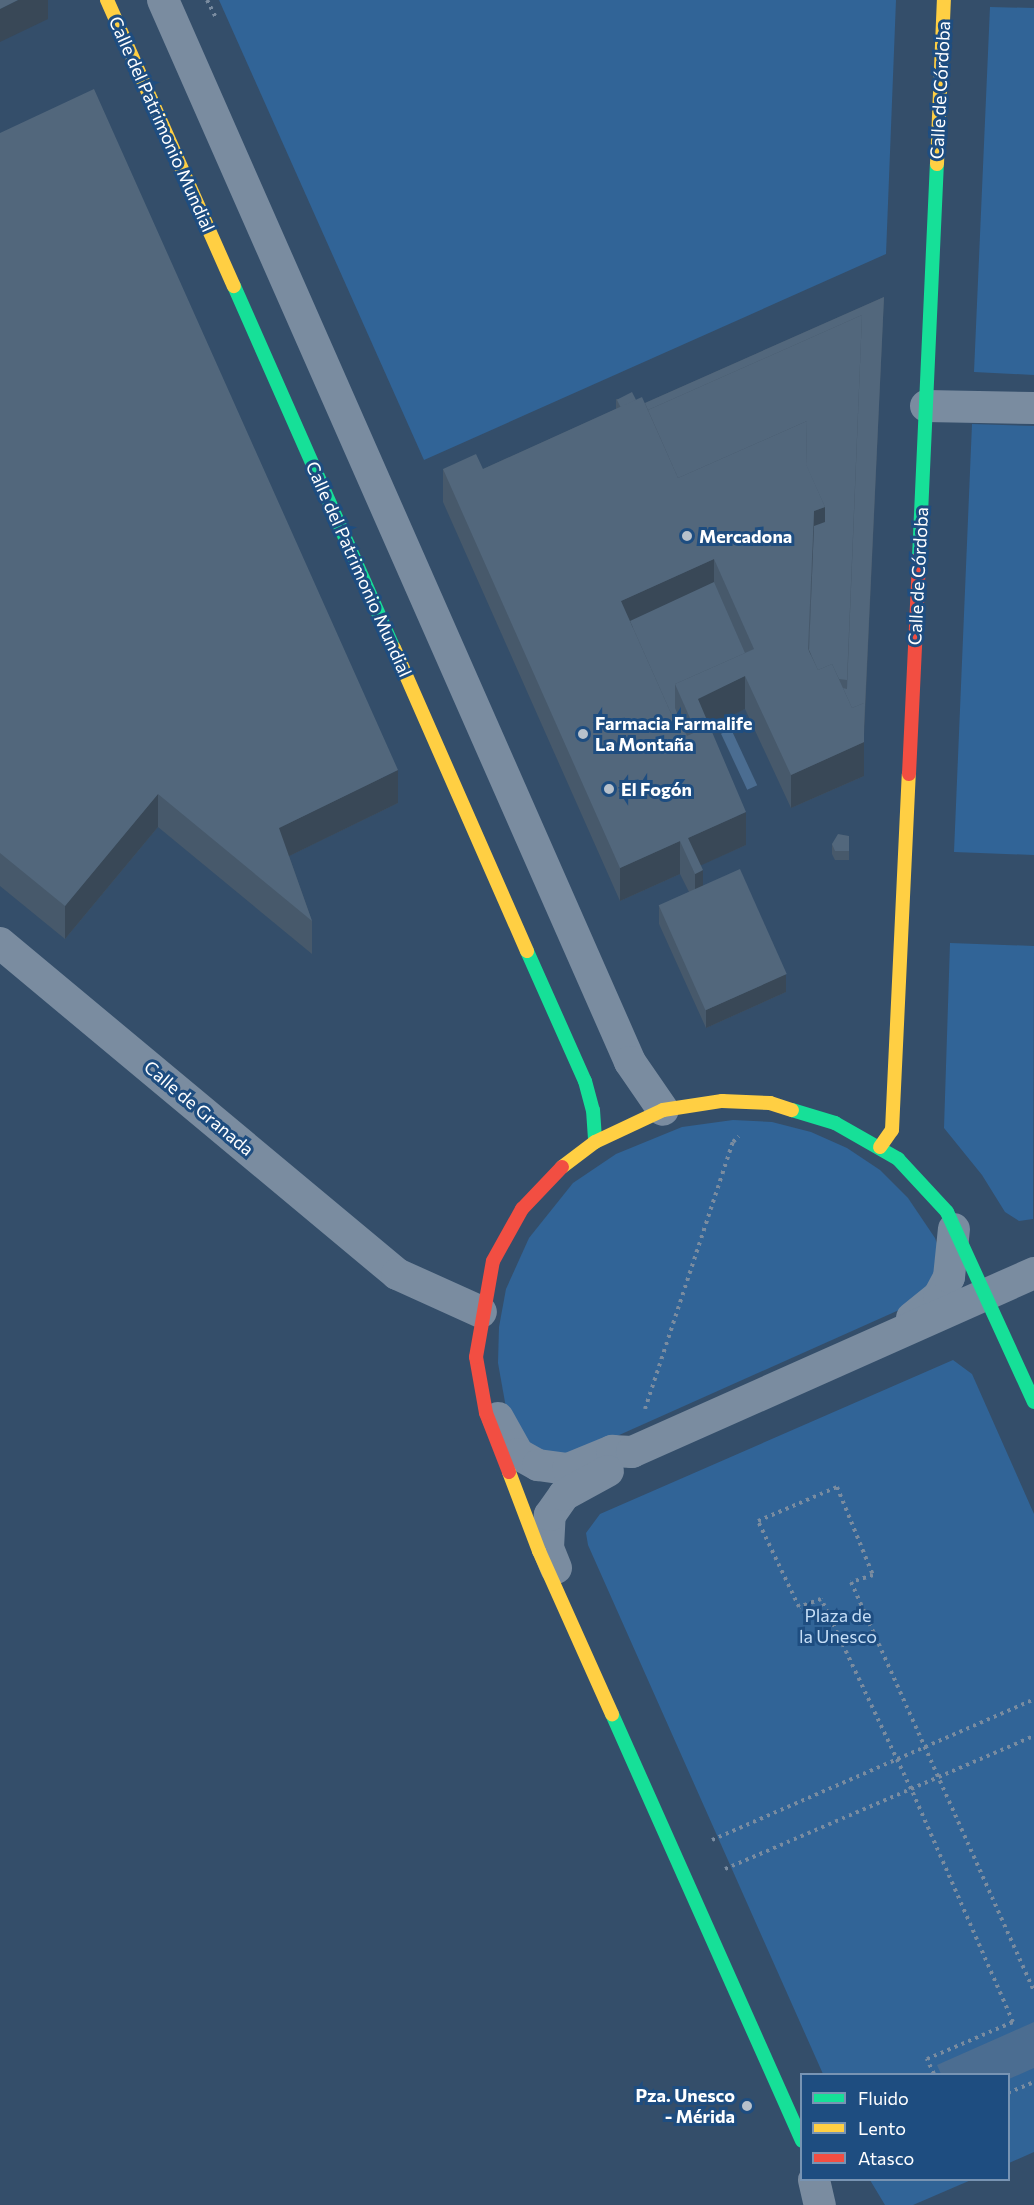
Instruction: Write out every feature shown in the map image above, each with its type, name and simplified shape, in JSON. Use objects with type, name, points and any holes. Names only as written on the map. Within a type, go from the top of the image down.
[{"type":"street","name":"Calle del Patrimonio Mundial","points":[[107,0],[585,1081],[593,1110],[595,1142]]},
{"type":"street","points":[[164,0],[630,1062],[663,1110]]},
{"type":"street","name":"Calle de Córdoba","points":[[880,1147],[892,1130],[895,1090],[944,0]]},
{"type":"street","points":[[926,406],[1034,408]]},
{"type":"street","name":"Calle de Granada","points":[[0,943],[397,1274],[481,1312]]},
{"type":"street","points":[[800,2139],[517,1497],[486,1413],[476,1358],[481,1312],[493,1261],[522,1209],[549,1178],[595,1142],[663,1110],[722,1101],[757,1103],[835,1123],[880,1147],[915,1175],[946,1212],[1034,1402]]},
{"type":"street","points":[[862,1350],[869,1338],[908,1321],[939,1296],[954,1257],[954,1229]]},
{"type":"street","points":[[566,1609],[566,1591],[548,1548],[550,1515],[564,1495],[621,1465],[638,1449],[1034,1273]]},
{"type":"street","points":[[484,1393],[495,1403],[510,1443],[527,1461],[568,1469],[612,1451],[638,1449]]},
{"type":"street","points":[[814,2181],[820,2205]]},
{"type":"path","points":[[207,0],[215,16]]},
{"type":"path","points":[[638,1449],[637,1427],[733,1142],[756,1120],[757,1103]]},
{"type":"path","points":[[934,2073],[927,2059],[1012,2022],[911,1789],[821,1599],[799,1607],[758,1521],[837,1487],[873,1575],[851,1582],[1034,1991]]},
{"type":"path","points":[[712,1840],[927,1749],[1034,1699]]},
{"type":"path","points":[[725,1869],[1034,1736]]},
{"type":"path","points":[[1010,2092],[1034,2082]]},
{"type":"green space","points":[[219,0],[896,0],[886,254],[424,460]]},
{"type":"green space","points":[[990,7],[1034,8],[1034,375],[974,372]]},
{"type":"green space","points":[[972,424],[1034,426],[1034,855],[954,852]]},
{"type":"green space","points":[[950,943],[1034,946],[1033,1219],[1019,1221],[1005,1212],[982,1175],[944,1128]]},
{"type":"green space","points":[[733,1120],[772,1122],[811,1132],[847,1148],[880,1170],[908,1198],[935,1238],[938,1246],[934,1281],[908,1306],[579,1453],[537,1453],[508,1419],[498,1363],[499,1327],[506,1289],[529,1238],[573,1183],[616,1154],[682,1127]]},
{"type":"green space","name":"Plaza de la Unesco","points":[[953,1360],[972,1374],[1034,1514],[1034,2152],[1010,2163],[1010,2073],[823,2073],[588,1545],[586,1533],[600,1514]]},
{"type":"green space","points":[[871,2181],[969,2181],[913,2205],[885,2205]]},
{"type":"shaded area","points":[[731,729],[757,785],[747,790],[721,734]]},
{"type":"shaded area","points":[[1034,2022],[1034,2068],[1010,2079],[1010,2073],[941,2073],[937,2065]]},
{"type":"building","points":[[0,0],[18,0],[0,9]]},
{"type":"building","points":[[94,89],[398,770],[279,828],[312,921],[158,794],[65,906],[0,853],[0,133]]},
{"type":"building","points":[[884,297],[864,727],[864,703],[852,708],[843,688],[847,689],[862,315],[648,410],[645,403]]},
{"type":"building","points":[[862,315],[847,680],[839,679],[832,664],[818,670],[809,650],[814,526],[825,522],[825,507],[806,465],[807,421],[678,478],[648,410]]},
{"type":"building","points":[[632,392],[636,400],[621,408],[617,400]]},
{"type":"building","points":[[642,397],[678,478],[807,421],[806,464],[825,507],[814,511],[808,649],[818,670],[832,664],[852,708],[864,703],[864,742],[791,775],[745,676],[698,699],[746,812],[688,838],[703,870],[695,874],[680,841],[620,868],[443,469],[476,454],[483,469]],"holes":[[[714,559],[754,649],[675,684],[696,732],[682,738],[621,601]]]},
{"type":"building","points":[[714,582],[745,653],[675,684],[675,708],[687,736],[682,738],[630,621]]},
{"type":"building","points":[[838,834],[849,836],[849,851],[835,851],[832,844]]},
{"type":"building","points":[[740,869],[787,974],[705,1010],[659,905]]},
{"type":"traffic: fast","points":[[919,558],[937,164]]},
{"type":"traffic: fast","points":[[234,286],[394,648]]},
{"type":"traffic: fast","points":[[527,951],[585,1081],[593,1110],[595,1142]]},
{"type":"traffic: fast","points":[[792,1110],[835,1123],[898,1159],[947,1212],[1034,1402]]},
{"type":"traffic: fast","points":[[612,1714],[800,2137]]},
{"type":"traffic: slow","points":[[107,0],[234,286]]},
{"type":"traffic: slow","points":[[937,164],[944,0]]},
{"type":"traffic: slow","points":[[394,648],[527,951]]},
{"type":"traffic: slow","points":[[880,1147],[892,1130],[909,774]]},
{"type":"traffic: slow","points":[[562,1167],[595,1142],[663,1110],[722,1101],[770,1103],[792,1110]]},
{"type":"traffic: slow","points":[[509,1472],[539,1551],[612,1714]]},
{"type":"traffic: jam","points":[[909,774],[919,558]]},
{"type":"traffic: jam","points":[[509,1472],[486,1413],[476,1357],[493,1261],[522,1209],[562,1167]]},
{"type":"place","name":"Mercadona","points":[[687,536]]},
{"type":"place","name":"Farmacia Farmalife La Montaña","points":[[583,734]]},
{"type":"place","name":"El Fogón","points":[[609,789]]},
{"type":"place","name":"Pza. Unesco - Mérida","points":[[747,2106]]}]
